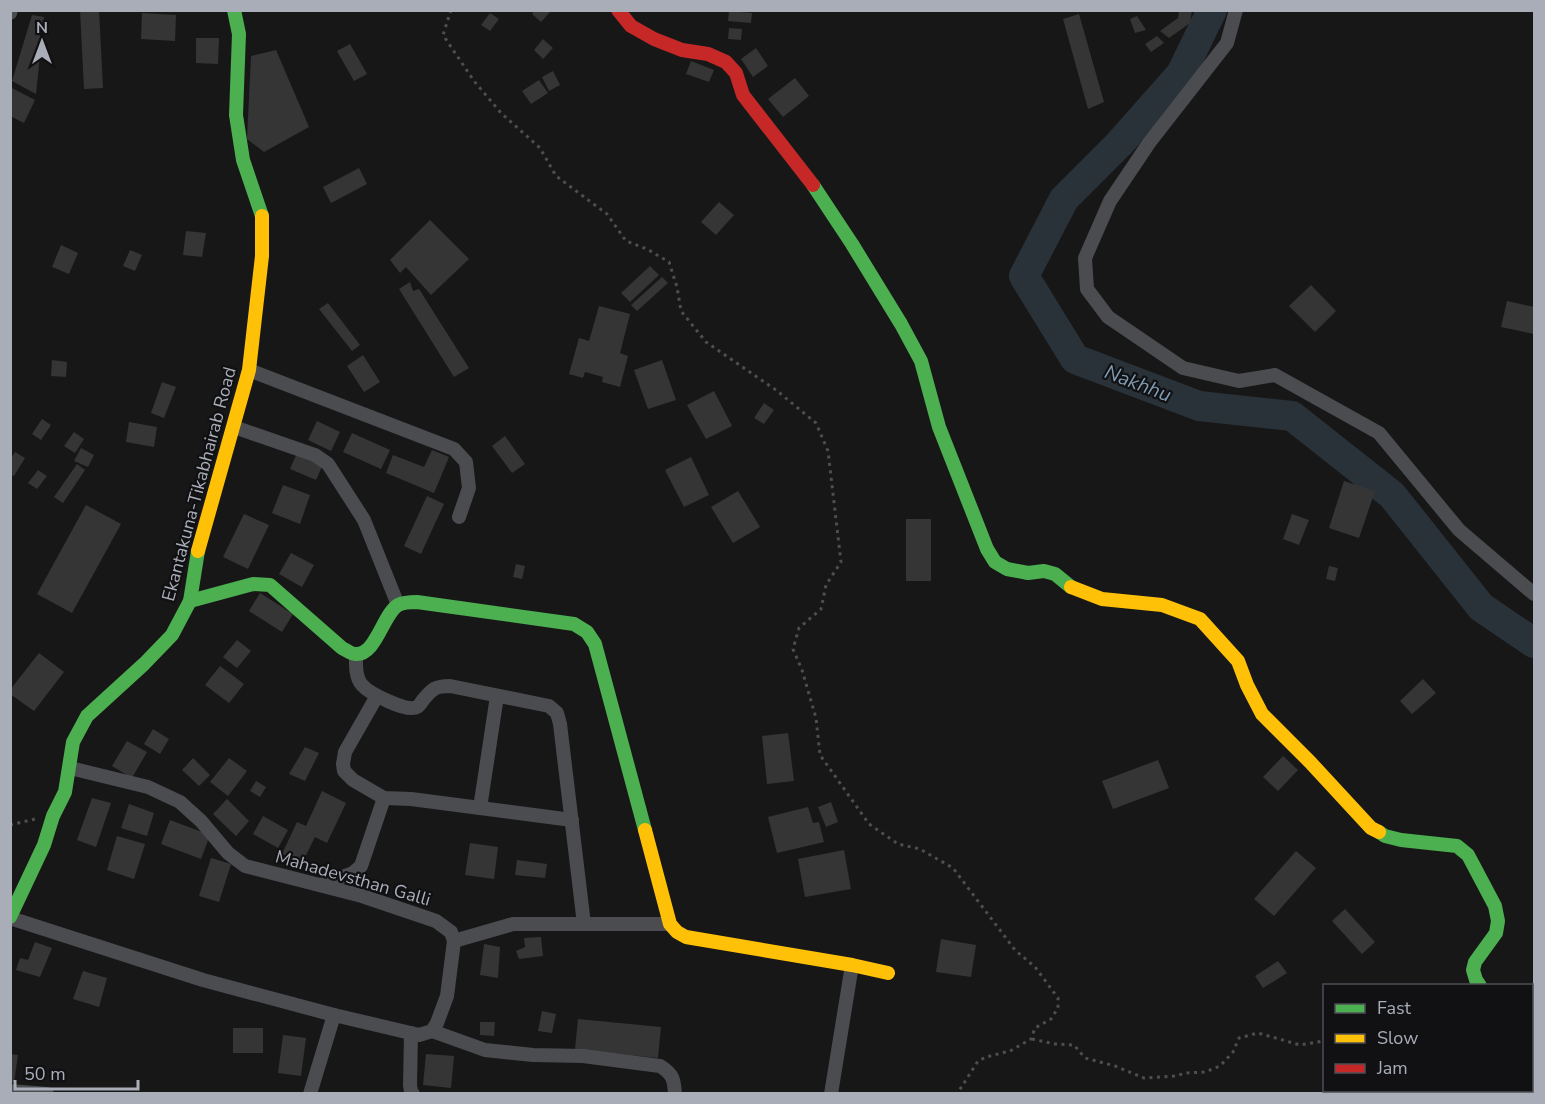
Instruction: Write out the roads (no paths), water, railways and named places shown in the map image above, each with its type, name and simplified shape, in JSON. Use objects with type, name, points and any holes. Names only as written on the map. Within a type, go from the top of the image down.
[{"type":"street","name":"Ekantakuna-Tikabhairab Road","points":[[10,918],[44,845],[53,816],[65,792],[73,742],[87,716],[172,635],[190,601],[199,543],[249,370],[262,256],[262,214],[243,160],[236,114],[239,34],[234,10]]},
{"type":"street","points":[[618,10],[631,26],[654,39],[682,50],[708,54],[726,62],[736,73],[743,95],[807,176],[902,324],[921,361],[939,427],[987,549],[995,562],[1007,569],[1028,573],[1044,571],[1055,574],[1071,586],[1102,599],[1162,605],[1200,619],[1238,661],[1262,714],[1371,828],[1385,836],[1401,840],[1457,846],[1468,855],[1495,906],[1498,921],[1496,933],[1475,962],[1473,970],[1479,984]]},
{"type":"street","points":[[1236,10],[1227,43],[1149,143],[1110,201],[1085,258],[1087,289],[1108,317],[1183,368],[1239,381],[1275,375],[1380,433],[1459,530],[1534,594]]},
{"type":"street","points":[[249,370],[454,449],[466,462],[469,488],[459,517]]},
{"type":"street","points":[[234,427],[315,455],[328,464],[364,520],[398,605]]},
{"type":"street","points":[[190,601],[253,584],[270,585],[342,648],[356,654],[364,652],[377,639],[392,610],[398,605],[417,602],[574,624],[587,632],[595,644],[670,924],[677,932],[686,937],[888,973]]},
{"type":"street","points":[[356,654],[358,677],[362,685],[377,696],[409,709],[417,707],[431,690],[439,686],[450,686],[549,706],[557,713],[584,924]]},
{"type":"street","points":[[377,696],[345,752],[344,771],[353,780],[384,798],[411,799],[572,820]]},
{"type":"street","points":[[480,808],[497,696]]},
{"type":"street","name":"Mahadevsthan Galli","points":[[70,768],[148,787],[180,802],[201,821],[228,853],[245,866],[362,896],[436,921],[451,932],[454,941]]},
{"type":"street","points":[[320,885],[353,873],[362,866],[384,798]]},
{"type":"street","points":[[10,918],[203,980],[419,1035],[432,1031],[485,1050],[583,1056],[660,1066],[669,1071],[674,1081],[675,1094]]},
{"type":"street","points":[[432,1031],[447,996],[454,941],[513,924],[670,924]]},
{"type":"street","points":[[831,1094],[852,965]]},
{"type":"street","points":[[310,1094],[334,1015]]},
{"type":"street","points":[[411,1033],[411,1092],[414,1094]]},
{"type":"street","points":[[10,1091],[47,1094]]},
{"type":"waterway","name":"Nakhhu","points":[[1212,10],[1181,74],[1120,143],[1064,199],[1024,276],[1075,359],[1199,406],[1292,416],[1392,495],[1481,607],[1534,643]]}]
